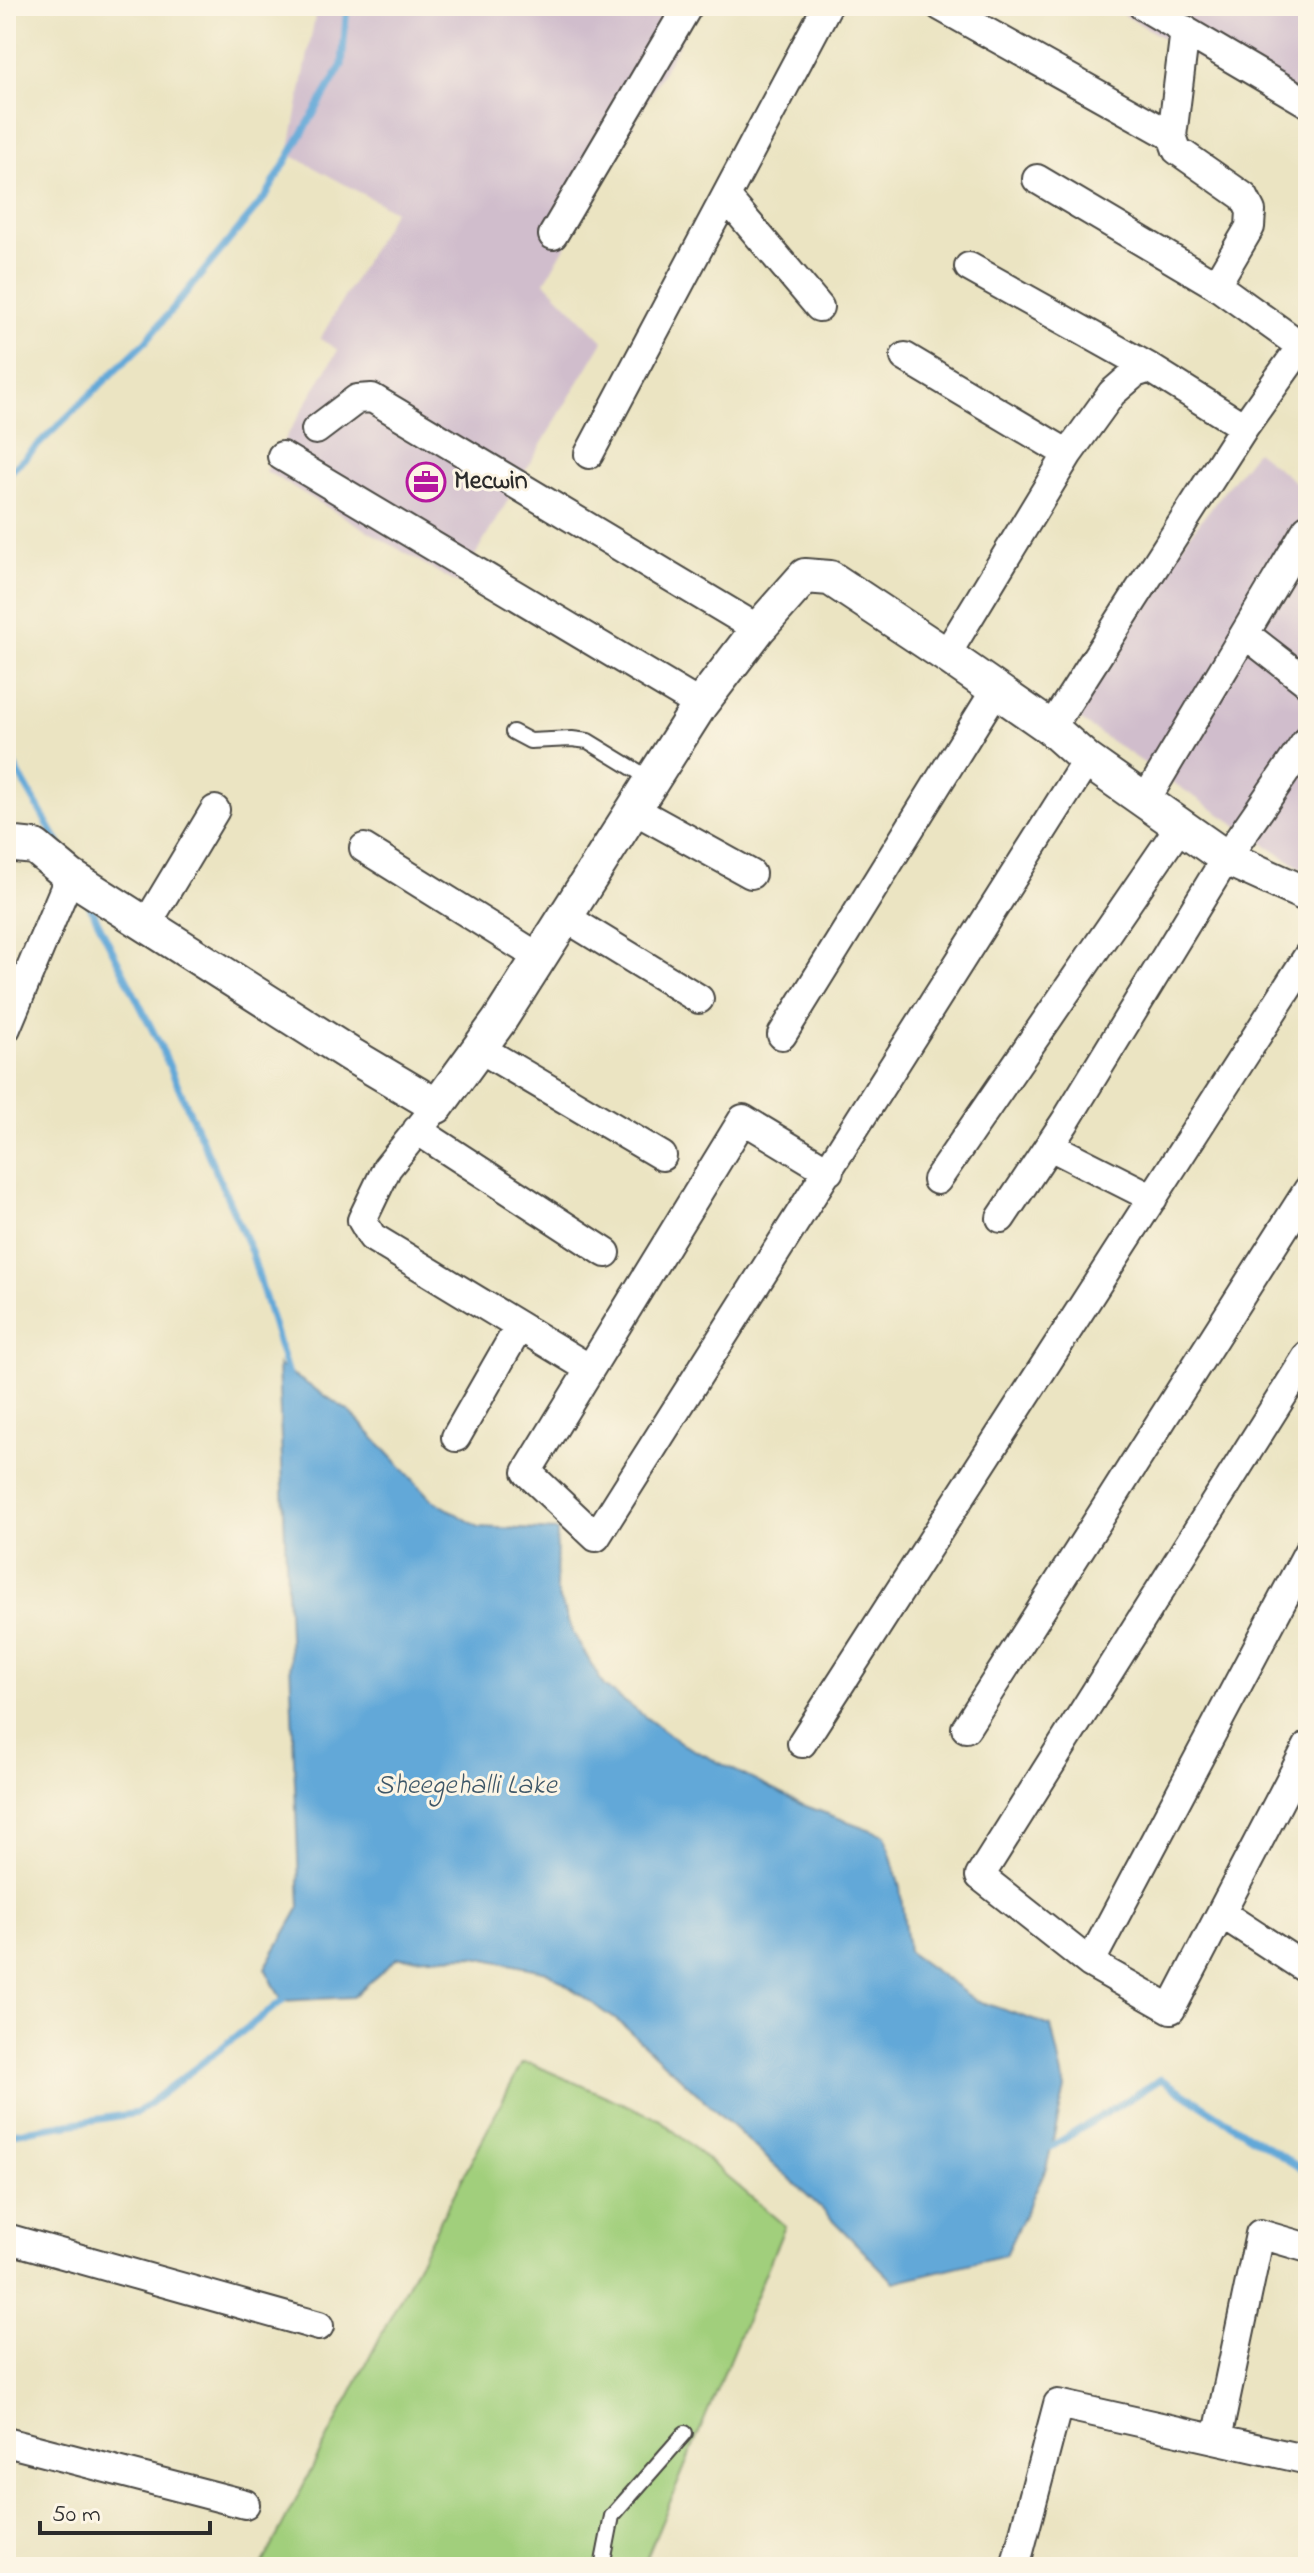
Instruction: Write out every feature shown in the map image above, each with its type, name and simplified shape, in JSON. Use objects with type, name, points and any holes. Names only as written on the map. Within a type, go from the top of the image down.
[{"type":"street","points":[[553,235],[688,6]]},
{"type":"street","points":[[589,454],[827,6]]},
{"type":"street","points":[[940,6],[1172,136]]},
{"type":"street","points":[[1143,6],[1308,103]]},
{"type":"street","points":[[1185,30],[1172,136],[1177,150],[1244,197],[1251,211],[1250,227],[1216,285]]},
{"type":"street","points":[[1037,179],[1216,285],[1306,345],[1244,427],[1051,728]]},
{"type":"street","points":[[726,197],[819,307]]},
{"type":"street","points":[[969,267],[1150,368],[1244,427]]},
{"type":"street","points":[[905,357],[1068,454]]},
{"type":"street","points":[[946,655],[1068,454],[1112,393],[1135,373],[1150,368]]},
{"type":"street","points":[[316,430],[357,399],[372,398],[758,629]]},
{"type":"street","points":[[282,456],[700,705]]},
{"type":"street","points":[[1145,801],[1307,529]]},
{"type":"street","points":[[590,1369],[372,1237],[362,1220],[387,1168],[479,1048],[540,958],[700,705],[758,629],[805,576],[830,578],[946,655],[1051,728],[1087,760],[1226,858],[1308,895]]},
{"type":"street","points":[[1245,634],[1308,683]]},
{"type":"street","points":[[782,1035],[995,691]]},
{"type":"street","points":[[1001,1218],[1050,1146],[1226,858],[1308,739]]},
{"type":"street","points":[[829,1171],[743,1119],[527,1472],[596,1537],[829,1171],[1087,760]]},
{"type":"street","points":[[633,809],[751,874]]},
{"type":"street","points":[[146,925],[215,810]]},
{"type":"street","points":[[937,1180],[1180,826]]},
{"type":"street","points":[[6,844],[35,847],[70,876],[351,1055],[427,1118],[606,1253]]},
{"type":"street","points":[[364,848],[540,958]]},
{"type":"street","points":[[6,1028],[70,876]]},
{"type":"street","points":[[565,917],[699,999]]},
{"type":"street","points":[[802,1743],[1308,956]]},
{"type":"street","points":[[479,1048],[662,1156]]},
{"type":"street","points":[[1050,1146],[1153,1198]]},
{"type":"street","points":[[966,1728],[1308,1190]]},
{"type":"street","points":[[456,1437],[519,1327]]},
{"type":"street","points":[[1308,1355],[980,1876],[1090,1963],[1171,2009],[1308,1746]]},
{"type":"street","points":[[1090,1963],[1308,1552]]},
{"type":"street","points":[[1221,1913],[1308,1970]]},
{"type":"street","points":[[1217,2439],[1260,2234],[1308,2248]]},
{"type":"street","points":[[6,2238],[319,2326]]},
{"type":"street","points":[[1015,2567],[1058,2404],[1308,2460]]},
{"type":"street","points":[[6,2442],[245,2504]]},
{"type":"lane","points":[[513,732],[530,741],[588,741],[652,780]]},
{"type":"lane","points":[[602,2567],[612,2516],[685,2433]]},
{"type":"shaded area","points":[[317,6],[700,6],[545,282],[603,341],[458,584],[266,471],[338,350],[320,339],[394,211],[289,154]]},
{"type":"shaded area","points":[[1109,6],[1308,6],[1308,123]]},
{"type":"shaded area","points":[[1256,451],[1308,492],[1308,873],[1056,704]]},
{"type":"green space","points":[[522,2063],[532,2064],[661,2120],[785,2226],[643,2567],[261,2567]]},
{"type":"water","name":"Sheegehalli Lake","points":[[278,1365],[350,1412],[431,1499],[479,1527],[557,1531],[556,1589],[572,1631],[604,1686],[680,1743],[803,1805],[885,1835],[900,1888],[908,1952],[975,2000],[1051,2026],[1065,2089],[1046,2169],[1005,2255],[894,2282],[820,2207],[622,2024],[548,1972],[471,1956],[397,1958],[353,1997],[282,2001],[265,1968],[300,1907]]},
{"type":"waterway","points":[[6,476],[146,341],[266,196],[342,65],[347,6]]},
{"type":"waterway","points":[[6,751],[64,853]]},
{"type":"waterway","points":[[89,904],[160,1045],[251,1251],[289,1378]]},
{"type":"waterway","points":[[6,2134],[137,2113],[282,2001]]},
{"type":"waterway","points":[[1042,2143],[1051,2147],[1161,2079],[1308,2173]]},
{"type":"place","name":"Mecwin","points":[[426,482]]}]
